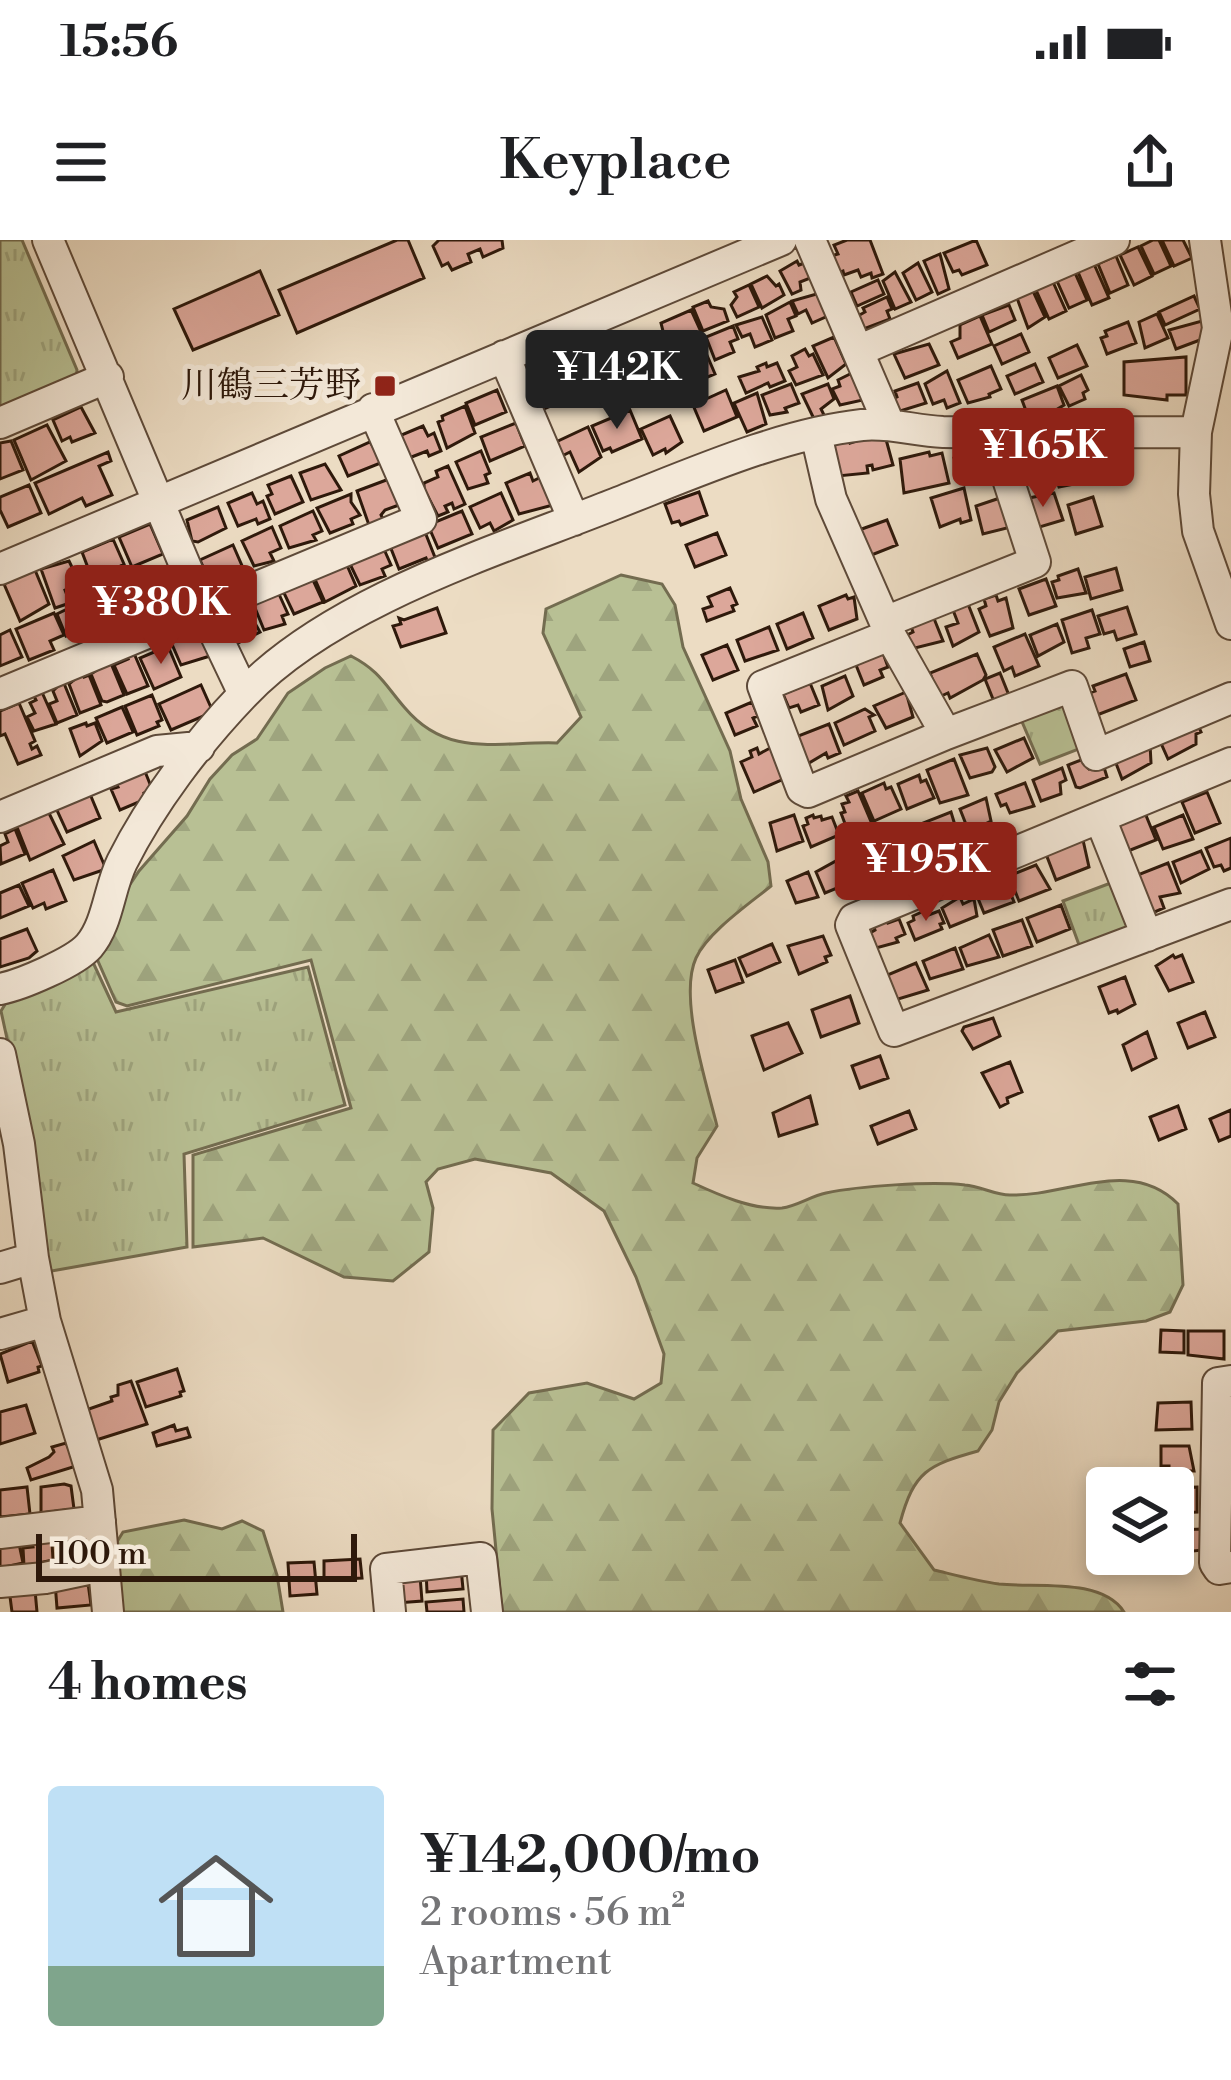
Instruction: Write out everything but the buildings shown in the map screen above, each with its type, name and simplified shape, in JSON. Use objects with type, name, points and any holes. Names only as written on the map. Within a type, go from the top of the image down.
[{"type":"street","points":[[48,240],[244,694]]},
{"type":"street","points":[[0,568],[782,240]]},
{"type":"street","points":[[810,240],[889,424]]},
{"type":"street","points":[[858,350],[1114,240]]},
{"type":"street","points":[[1205,240],[1224,327],[1196,432],[1194,494],[1198,531],[1231,624]]},
{"type":"street","points":[[504,356],[574,520]]},
{"type":"street","points":[[0,423],[108,377]]},
{"type":"street","points":[[0,694],[421,519],[374,409]]},
{"type":"street","points":[[0,989],[87,947],[98,931],[130,846],[199,748],[269,670],[356,614],[442,573],[711,468],[860,425],[889,424],[934,432],[1196,432]]},
{"type":"street","points":[[993,433],[1035,562],[763,686],[802,790],[808,792],[1072,686],[1096,755],[1231,698]]},
{"type":"street","points":[[816,434],[831,499],[888,629],[946,734]]},
{"type":"street","points":[[0,818],[171,747],[199,748]]},
{"type":"street","points":[[1231,764],[854,920],[851,926],[893,1031],[1231,904]]},
{"type":"street","points":[[1100,818],[1148,936]]},
{"type":"street","points":[[0,1054],[19,1144],[45,1321],[93,1472],[108,1612]]},
{"type":"street","points":[[0,1268],[33,1258]]},
{"type":"street","points":[[0,1334],[45,1321]]},
{"type":"street","points":[[1231,1381],[1218,1383],[1215,1563],[1219,1569],[1231,1567]]},
{"type":"street","points":[[0,1533],[100,1521]]},
{"type":"street","points":[[390,1612],[386,1569],[482,1558],[487,1612]]},
{"type":"street","points":[[0,1582],[101,1566]]},
{"type":"green space","points":[[0,240],[22,240],[77,370],[76,380],[0,418]]},
{"type":"green space","points":[[621,575],[662,584],[675,605],[683,647],[730,751],[741,799],[768,862],[771,886],[710,938],[691,975],[696,1041],[717,1126],[697,1158],[693,1183],[736,1201],[771,1208],[876,1186],[951,1184],[1010,1195],[1119,1181],[1160,1190],[1178,1204],[1183,1285],[1170,1312],[1146,1321],[1058,1331],[1017,1373],[978,1451],[926,1473],[911,1492],[900,1523],[934,1570],[999,1584],[1084,1589],[1114,1601],[1124,1612],[502,1612],[492,1509],[493,1430],[529,1393],[587,1383],[634,1399],[661,1383],[664,1354],[636,1277],[604,1211],[551,1173],[475,1159],[438,1169],[426,1182],[433,1208],[429,1252],[393,1281],[344,1277],[263,1238],[193,1247],[193,1155],[351,1108],[311,960],[127,1006],[116,1002],[94,952],[117,904],[187,816],[210,779],[232,755],[257,739],[288,693],[351,656],[376,673],[421,724],[439,735],[475,744],[557,743],[581,717],[543,633],[546,609]]},
{"type":"green space","points":[[1065,699],[1084,747],[1040,764],[1020,717]]},
{"type":"green space","points":[[1116,881],[1133,925],[1082,953],[1063,901]]},
{"type":"green space","points":[[91,958],[116,1012],[308,967],[345,1105],[184,1154],[187,1247],[46,1272],[27,1131],[1,1011],[9,998]]},
{"type":"green space","points":[[184,1520],[222,1529],[242,1521],[263,1531],[283,1612],[121,1612],[112,1550],[123,1532]]},
{"type":"place","name":"川鶴三芳野","points":[[385,386]]}]
